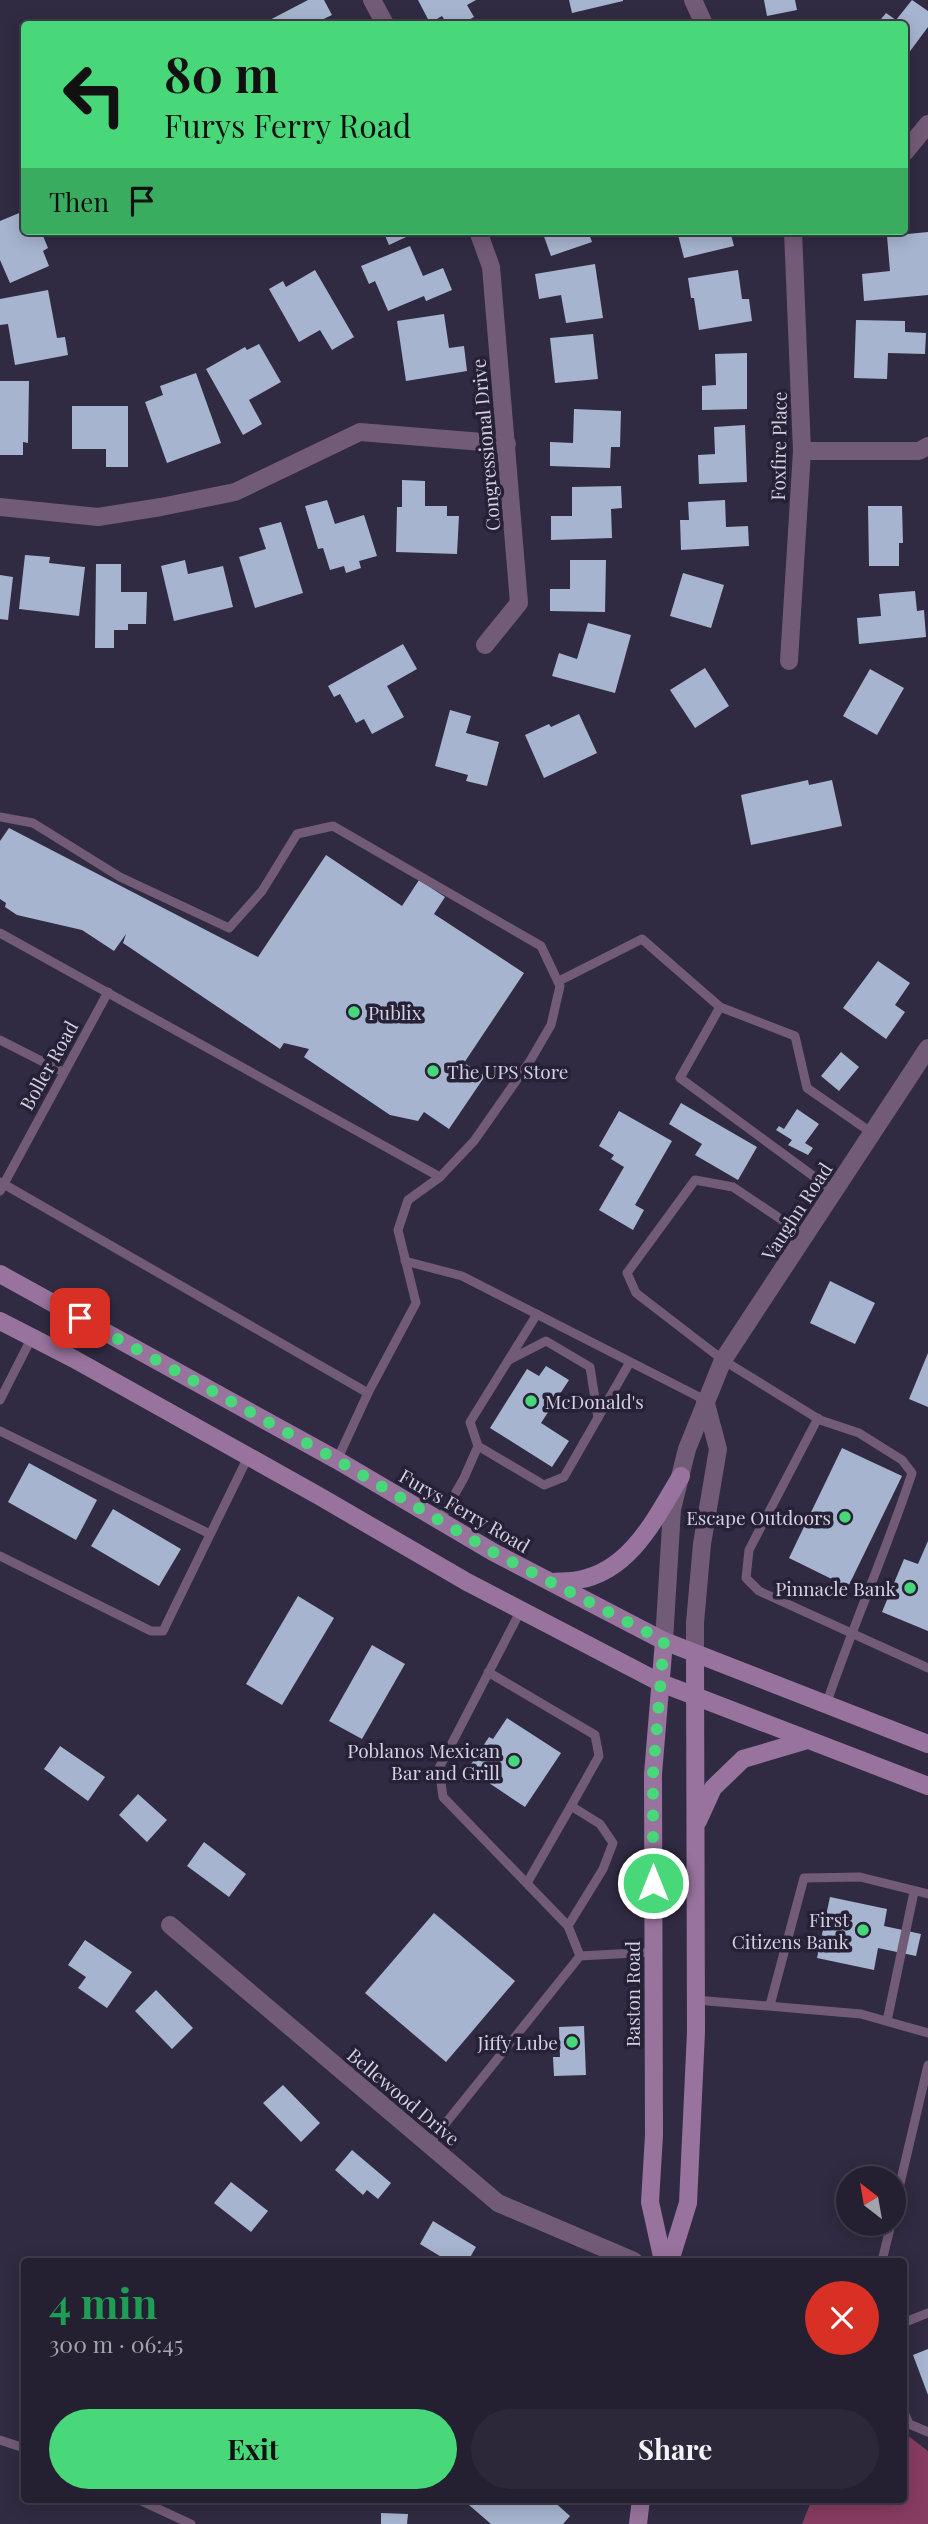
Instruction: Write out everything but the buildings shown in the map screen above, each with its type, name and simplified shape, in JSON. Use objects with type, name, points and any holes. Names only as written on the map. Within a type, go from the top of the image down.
[{"type":"main road","name":"Furys Ferry Road","points":[[0,1274],[337,1460],[493,1552],[664,1641],[928,1744]]},
{"type":"main road","points":[[0,1321],[521,1610],[661,1683],[928,1786]]},
{"type":"main road","points":[[550,1582],[579,1580],[614,1566],[646,1534],[681,1476]]},
{"type":"main road","name":"Baston Road","points":[[662,2258],[650,2202],[654,2135],[653,1774],[664,1641]]},
{"type":"main road","points":[[671,2258],[688,2203],[696,2000],[695,1654]]},
{"type":"main road","points":[[695,1828],[713,1788],[743,1759],[807,1740]]},
{"type":"main road","points":[[638,2524],[640,2503]]},
{"type":"street","points":[[372,0],[383,21]]},
{"type":"street","points":[[693,0],[703,21]]},
{"type":"street","points":[[908,148],[928,124]]},
{"type":"street","name":"Congressional Drive","points":[[479,235],[491,267],[519,603],[485,645]]},
{"type":"street","name":"Foxfire Place","points":[[789,661],[802,451],[793,235]]},
{"type":"street","points":[[0,507],[98,517],[161,508],[235,492],[360,432],[507,444]]},
{"type":"street","points":[[802,451],[919,451],[928,446]]},
{"type":"street","name":"Vaughn Road","points":[[664,1641],[672,1509],[687,1449],[705,1400],[723,1360],[928,1048]]},
{"type":"street","points":[[695,1654],[702,1544],[718,1450],[705,1400]]},
{"type":"street","name":"Bellewood Drive","points":[[170,1925],[499,2203],[627,2258]]},
{"type":"lane","points":[[0,817],[33,823],[120,877],[229,928],[262,891],[297,834],[333,826],[541,946],[560,986],[551,1025],[530,1061],[474,1141],[440,1177],[408,1200],[398,1230],[416,1303],[368,1392],[337,1460]]},
{"type":"lane","points":[[0,933],[440,1177]]},
{"type":"lane","points":[[559,981],[642,939],[720,1007],[795,1036],[807,1088],[872,1133]]},
{"type":"lane","name":"Boller Road","points":[[1,1186],[108,992]]},
{"type":"lane","points":[[720,1007],[680,1078],[835,1192]]},
{"type":"lane","points":[[0,1040],[63,1072]]},
{"type":"lane","points":[[806,1236],[733,1187],[695,1180],[627,1273],[636,1293],[723,1360],[818,1418],[859,1433],[902,1460],[912,1474],[850,1634],[826,1705]]},
{"type":"lane","points":[[1,1186],[368,1392]]},
{"type":"lane","points":[[405,1261],[462,1276],[705,1400]]},
{"type":"lane","points":[[537,1314],[470,1422],[478,1446],[544,1485],[564,1477],[630,1362]]},
{"type":"lane","points":[[0,1400],[32,1337]]},
{"type":"lane","points":[[508,1361],[546,1341],[590,1367],[598,1418]]},
{"type":"lane","points":[[818,1418],[749,1550],[746,1578],[759,1591],[928,1668]]},
{"type":"lane","points":[[0,1431],[210,1534]]},
{"type":"lane","points":[[440,1520],[464,1478],[478,1446]]},
{"type":"lane","points":[[0,1556],[151,1631],[163,1631],[248,1457]]},
{"type":"lane","points":[[521,1610],[439,1768],[443,1797],[568,1926],[580,1956]]},
{"type":"lane","points":[[488,1672],[595,1735],[599,1756],[527,1883]]},
{"type":"lane","points":[[568,1926],[603,1869],[613,1843],[600,1824],[571,1806]]},
{"type":"lane","points":[[770,2005],[804,1878],[860,1877],[928,1894]]},
{"type":"lane","points":[[887,2021],[914,1892]]},
{"type":"lane","points":[[429,2144],[580,1956],[653,1952]]},
{"type":"lane","points":[[696,2000],[861,2014],[928,2033]]},
{"type":"lane","points":[[904,2166],[928,2065]]},
{"type":"lane","points":[[883,2258],[888,2236]]},
{"type":"lane","points":[[907,2321],[928,2313]]},
{"type":"lane","points":[[907,2419],[909,2424],[928,2432]]},
{"type":"lane","points":[[0,2440],[21,2447]]},
{"type":"lane","points":[[146,2503],[191,2524]]},
{"type":"shaded area","points":[[907,2435],[928,2451],[928,2524],[802,2524],[810,2503],[907,2503]]},
{"type":"place","name":"Publix","points":[[354,1012]]},
{"type":"place","name":"The UPS Store","points":[[433,1071]]},
{"type":"place","name":"McDonald's","points":[[531,1401]]},
{"type":"place","name":"Escape Outdoors","points":[[845,1517]]},
{"type":"place","name":"Pinnacle Bank","points":[[910,1588]]},
{"type":"place","name":"Poblanos Mexican Bar and Grill","points":[[514,1761]]},
{"type":"place","name":"First Citizens Bank","points":[[863,1930]]},
{"type":"place","name":"Jiffy Lube","points":[[572,2042]]},
{"type":"route","points":[[80,1318],[337,1460],[493,1552],[664,1641],[653,1774],[653,1883]]}]
